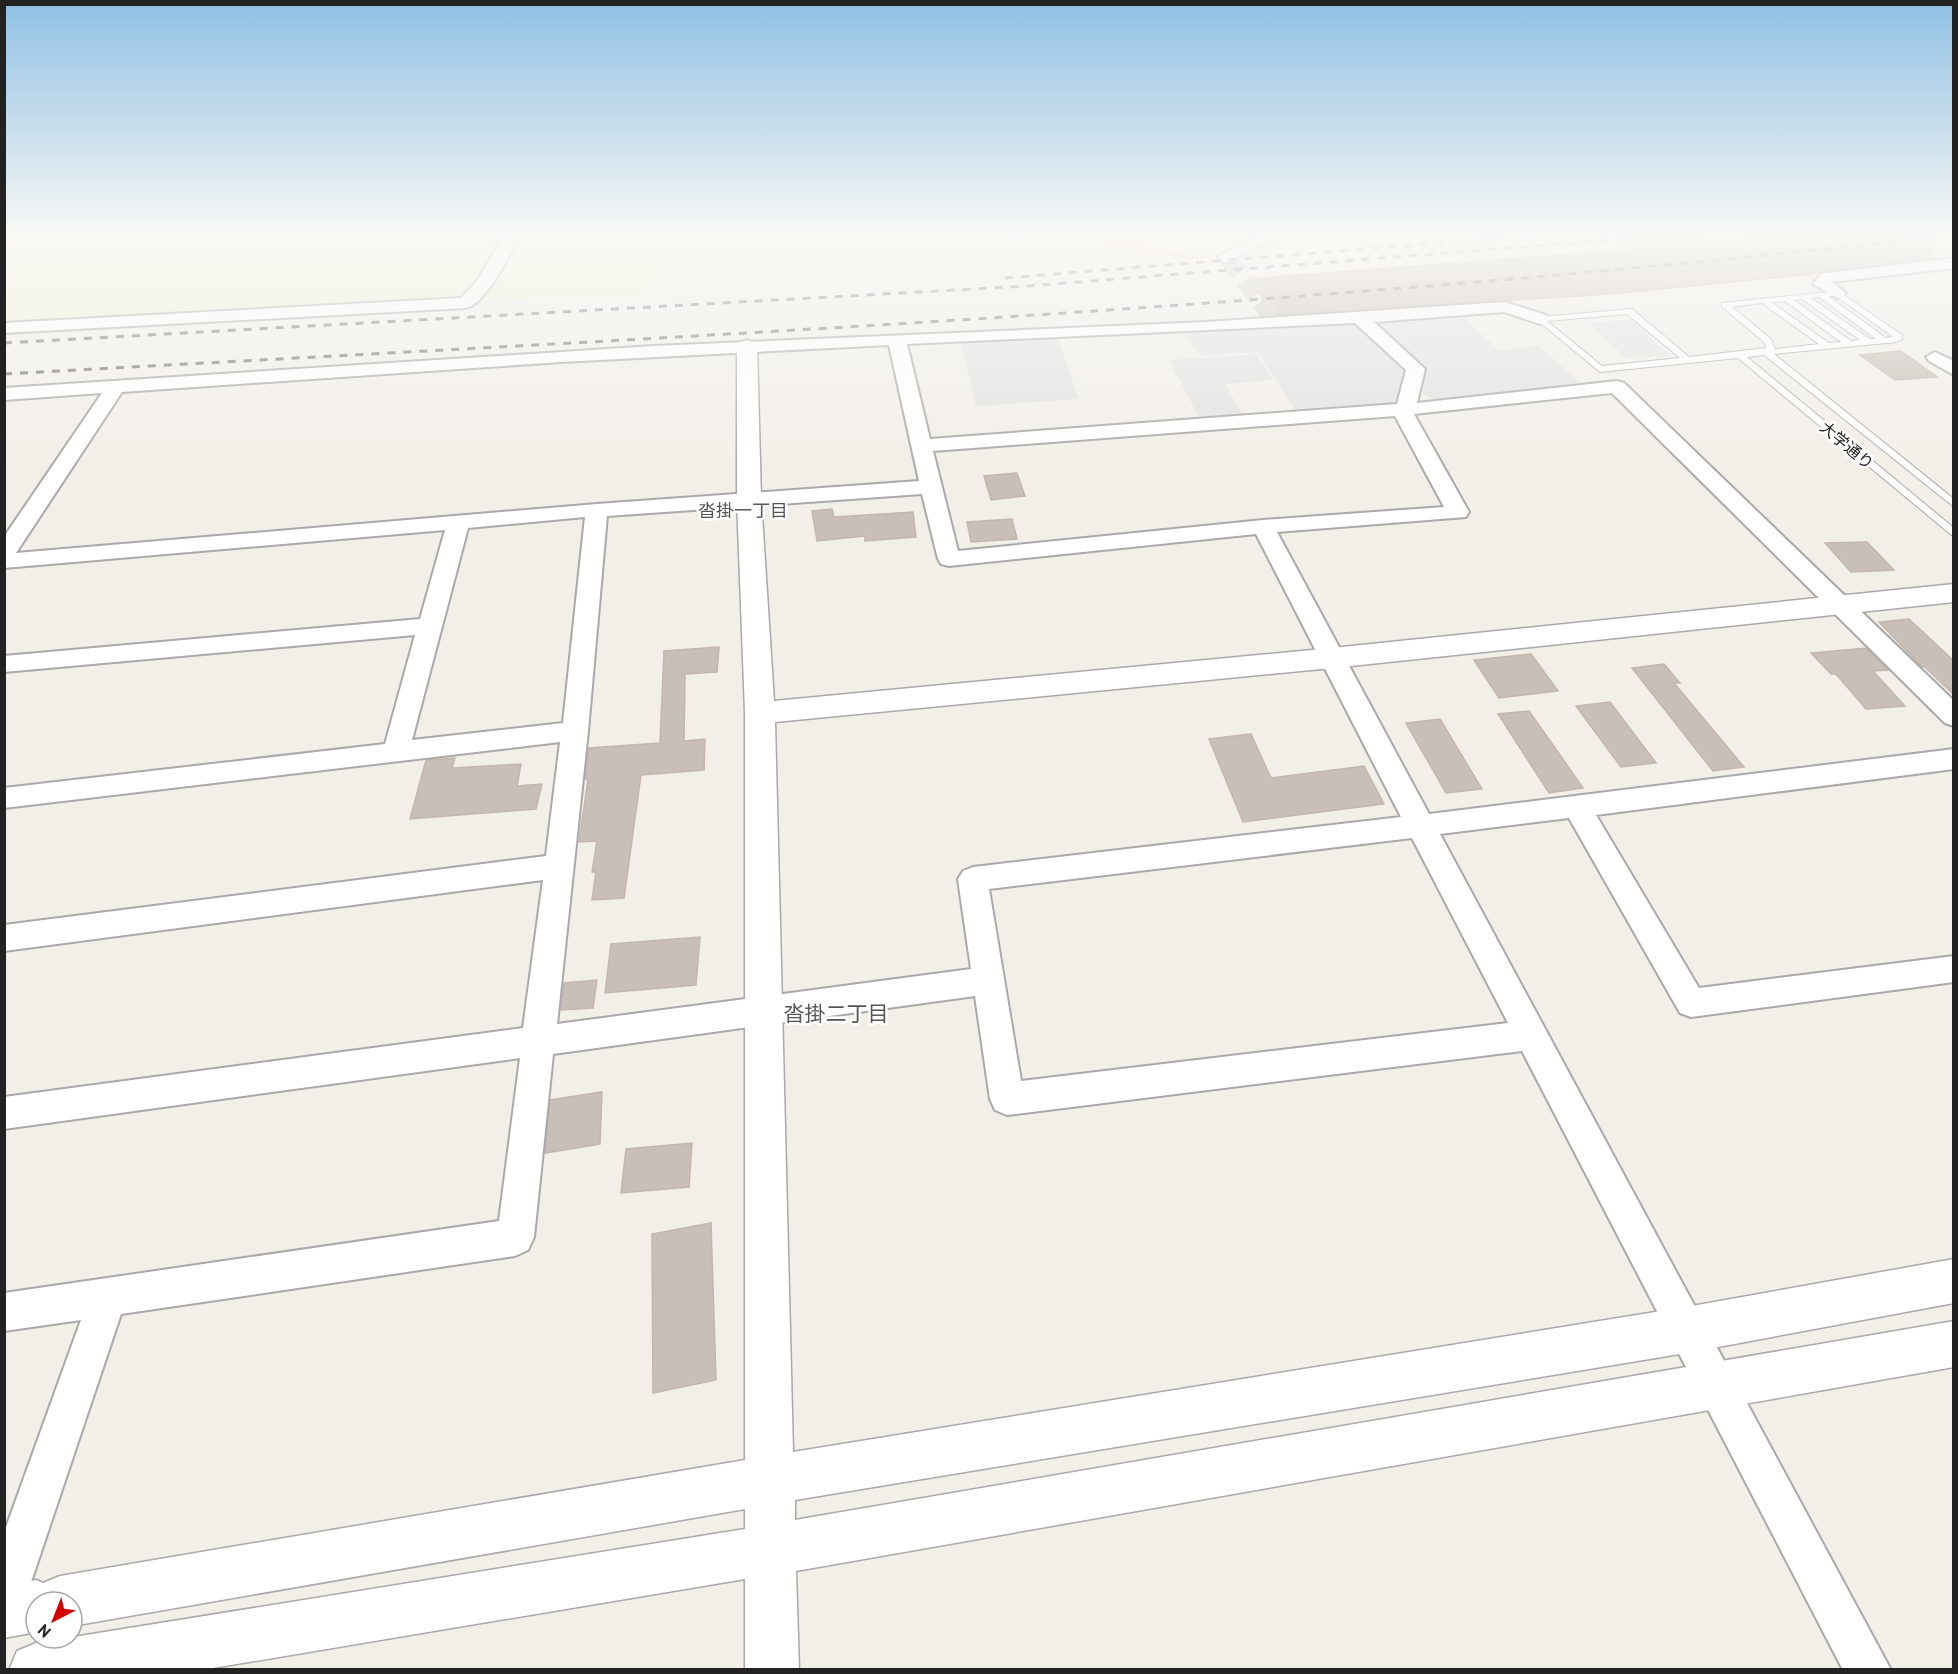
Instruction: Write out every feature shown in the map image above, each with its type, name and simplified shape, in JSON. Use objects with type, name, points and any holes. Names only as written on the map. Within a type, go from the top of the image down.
[{"type":"street","points":[[4,328],[261,314]]},
{"type":"street","points":[[4,394],[747,346],[1079,334],[1410,314]]},
{"type":"street","points":[[1526,314],[1540,319]]},
{"type":"street","points":[[897,340],[922,446],[929,487],[949,559],[1263,527],[1458,512],[1404,414],[1416,369],[1359,318]]},
{"type":"street","points":[[747,346],[749,499],[760,713],[772,1670]]},
{"type":"street","points":[[1953,355],[1935,357],[1953,370]]},
{"type":"street","points":[[4,554],[116,386]]},
{"type":"street","points":[[922,446],[1406,409],[1617,387],[1953,717]]},
{"type":"street","points":[[4,561],[597,510],[929,487]]},
{"type":"street","points":[[4,1312],[515,1237],[575,731],[597,510]]},
{"type":"street","points":[[396,751],[458,523]]},
{"type":"street","points":[[1263,527],[1686,1330],[1869,1670]]},
{"type":"street","points":[[760,713],[1332,658],[1953,593]]},
{"type":"street","points":[[4,664],[430,626]]},
{"type":"street","points":[[8,805],[396,751],[575,731]]},
{"type":"street","points":[[1530,1035],[1007,1099],[973,879],[1577,807],[1953,759]]},
{"type":"street","points":[[1577,807],[1691,1003],[1953,969]]},
{"type":"street","points":[[4,938],[559,866]]},
{"type":"street","points":[[4,1113],[989,980]]},
{"type":"street","points":[[84,1598],[769,1480],[1686,1330],[1953,1281]]},
{"type":"street","points":[[4,1597],[108,1297]]},
{"type":"street","points":[[36,1670],[770,1550],[1953,1344]]},
{"type":"street","points":[[4,1612],[24,1608]]},
{"type":"lane","points":[[1540,319],[1594,314]]},
{"type":"lane","points":[[1633,314],[1687,360]]},
{"type":"lane","points":[[1736,314],[1768,341],[1771,349],[1766,352]]},
{"type":"lane","points":[[1782,314],[1826,345]]},
{"type":"lane","points":[[1808,314],[1848,343]]},
{"type":"lane","points":[[1829,314],[1867,341]]},
{"type":"lane","points":[[1848,314],[1884,340]]},
{"type":"lane","points":[[1540,319],[1600,369],[1899,337],[1867,314]]},
{"type":"lane","name":"大学通り","points":[[1766,352],[1953,504]]},
{"type":"lane","name":"大学通り","points":[[1740,355],[1953,534]]},
{"type":"green space","points":[[5,314],[159,314],[5,323]]},
{"type":"shaded area","points":[[1464,318],[1499,350],[1539,346],[1580,383],[1437,400],[1423,395],[1426,367],[1379,324]]},
{"type":"shaded area","points":[[1631,320],[1671,356],[1627,359],[1588,323]]},
{"type":"shaded area","points":[[1353,325],[1405,369],[1398,398],[1389,405],[1296,412],[1258,352],[1200,356],[1185,333]]},
{"type":"shaded area","points":[[1057,337],[1079,399],[976,406],[961,343]]},
{"type":"shaded area","points":[[1257,354],[1273,380],[1225,384],[1243,416],[1200,419],[1169,360]]},
{"type":"building","points":[[1901,351],[1937,377],[1895,380],[1860,355]]},
{"type":"building","points":[[1017,473],[1025,496],[991,500],[984,476]]},
{"type":"building","points":[[832,509],[834,517],[913,512],[916,537],[865,541],[865,536],[817,541],[812,511]]},
{"type":"building","points":[[1012,519],[1017,539],[971,542],[967,522]]},
{"type":"building","points":[[1867,542],[1894,570],[1851,572],[1825,543]]},
{"type":"building","points":[[1909,619],[1953,660],[1953,694],[1925,667],[1922,667],[1879,622]]},
{"type":"building","points":[[719,647],[717,672],[685,674],[684,741],[705,739],[704,770],[641,775],[624,898],[592,900],[596,872],[592,872],[597,841],[579,842],[588,779],[585,779],[589,748],[660,743],[664,651]]},
{"type":"building","points":[[1867,648],[1888,670],[1873,671],[1905,706],[1866,709],[1836,674],[1831,674],[1811,653]]},
{"type":"building","points":[[1531,654],[1558,691],[1499,698],[1474,660]]},
{"type":"building","points":[[1664,664],[1680,683],[1674,683],[1744,767],[1713,771],[1632,668]]},
{"type":"building","points":[[1610,702],[1656,763],[1621,767],[1576,706]]},
{"type":"building","points":[[1529,711],[1583,788],[1549,793],[1498,714]]},
{"type":"building","points":[[1440,719],[1482,789],[1446,793],[1406,723]]},
{"type":"building","points":[[1251,734],[1271,778],[1364,766],[1384,804],[1243,822],[1209,739]]},
{"type":"building","points":[[455,758],[452,768],[521,764],[517,786],[542,784],[536,809],[410,819],[426,760]]},
{"type":"building","points":[[700,937],[696,985],[605,993],[611,944]]},
{"type":"building","points":[[597,980],[593,1008],[561,1010],[564,983]]},
{"type":"building","points":[[602,1092],[600,1144],[545,1153],[550,1100]]},
{"type":"building","points":[[692,1143],[689,1187],[621,1193],[626,1149]]},
{"type":"building","points":[[711,1223],[716,1380],[653,1393],[652,1234]]},
{"type":"tunnel","points":[[1270,314],[1277,323]]},
{"type":"railway","points":[[4,343],[522,314]]},
{"type":"railway","points":[[4,374],[732,334],[1045,314]]},
{"type":"district","name":"沓掛一丁目","points":[[743,510]]},
{"type":"district","name":"沓掛二丁目","points":[[836,1013]]}]
